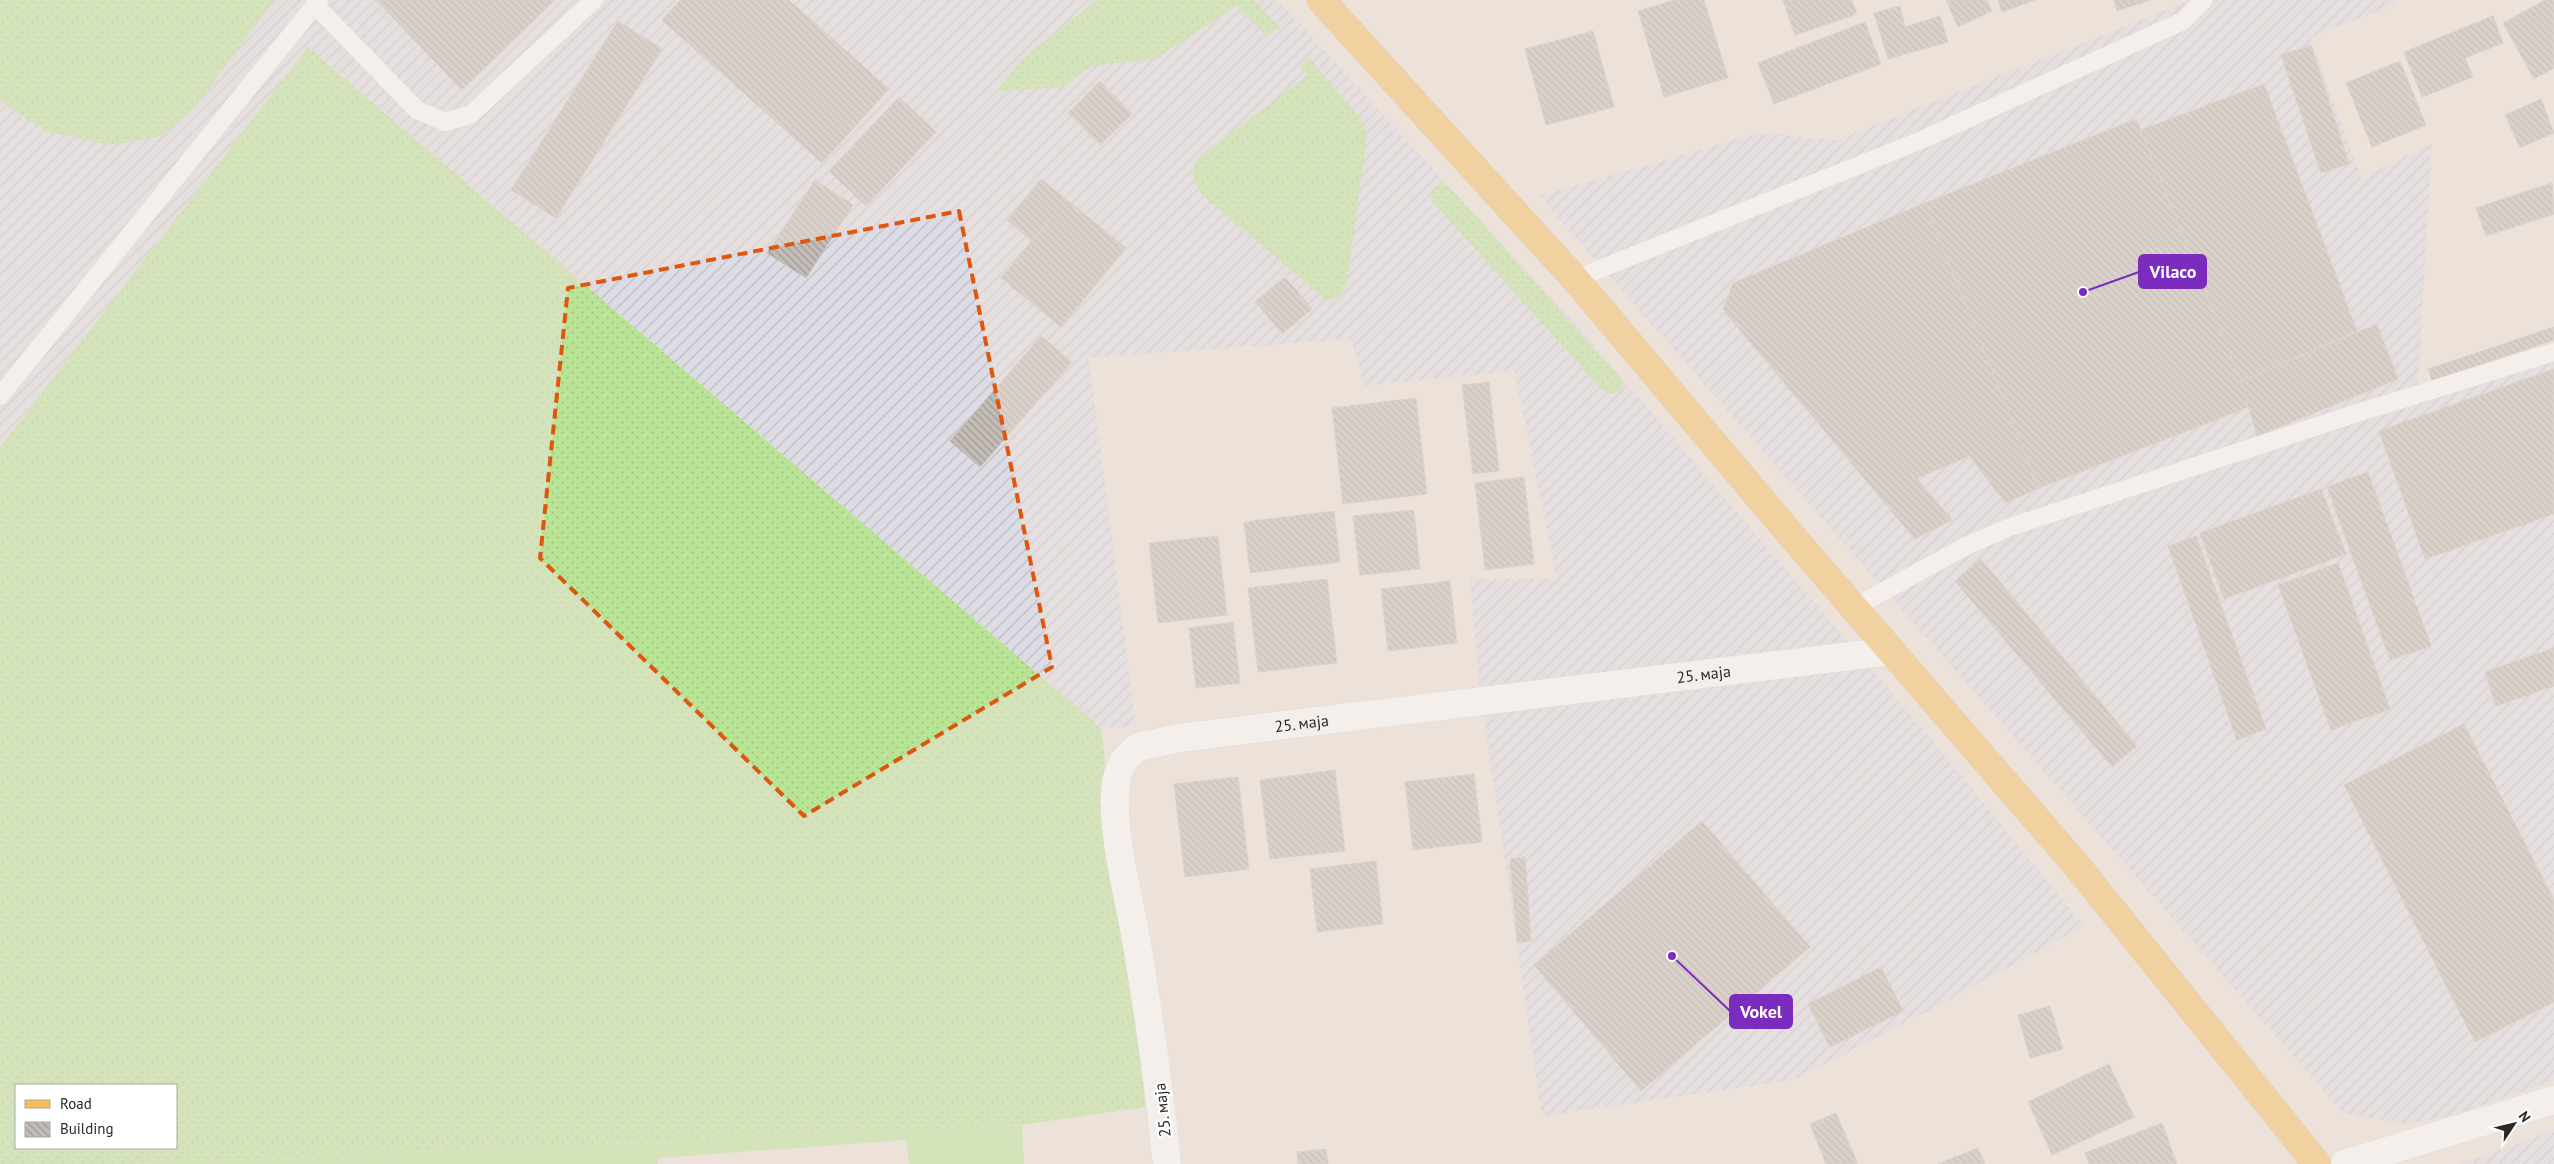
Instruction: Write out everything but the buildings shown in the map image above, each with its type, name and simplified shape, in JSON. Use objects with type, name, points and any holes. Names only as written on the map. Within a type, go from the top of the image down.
[{"type":"main road","points":[[1322,0],[1575,279],[2072,861],[2317,1164]]},
{"type":"street","name":"25. маја","points":[[1168,1164],[1156,1056],[1117,830],[1115,791],[1120,768],[1126,757],[1138,747],[1179,738],[1891,651]]},
{"type":"street","points":[[2345,1164],[2554,1100]]},
{"type":"lane","points":[[0,396],[317,3],[417,110],[445,122],[470,115],[594,0]]},
{"type":"lane","points":[[1575,279],[1919,141],[2183,21],[2204,0]]},
{"type":"lane","points":[[1854,608],[1968,545],[2010,527],[2351,415],[2554,352]]},
{"type":"highlighted area","points":[[959,211],[1052,667],[804,816],[540,558],[568,288]]},
{"type":"shaded area","points":[[0,0],[1278,0],[1580,329],[1933,741],[2084,926],[1932,1009],[1794,1080],[1542,1116],[1479,684],[1470,579],[1557,579],[1514,371],[1365,386],[1351,339],[1089,358],[1136,727],[1101,728],[308,47],[0,447]]},
{"type":"shaded area","points":[[2192,0],[2393,0],[2395,5],[2310,37],[2361,178],[2432,144],[2418,386],[2554,346],[2554,1080],[2452,1116],[2408,1124],[2344,1114],[1539,196],[1759,133],[1836,140]]},
{"type":"shaded area","points":[[2554,1130],[2554,1164],[2461,1164]]},
{"type":"green space","points":[[0,0],[274,0],[193,110],[160,136],[112,145],[45,131],[0,100]]},
{"type":"green space","points":[[1097,0],[1254,0],[1280,27],[1266,36],[1237,5],[1156,59],[1091,66],[1063,87],[996,91],[1024,57]]},
{"type":"green space","points":[[308,47],[1101,728],[1146,1107],[1022,1125],[134,1164],[0,1164],[0,447]]},
{"type":"green space","points":[[1309,58],[1361,119],[1367,134],[1347,283],[1341,294],[1329,300],[1325,299],[1205,197],[1197,187],[1193,172],[1200,156],[1308,75],[1299,67]]},
{"type":"green space","points":[[1444,184],[1455,193],[1623,381],[1621,391],[1610,394],[1602,390],[1432,201],[1430,193],[1436,185]]},
{"type":"green space","points":[[1022,1125],[1024,1164],[909,1164],[906,1140],[658,1158],[658,1164],[134,1164]]},
{"type":"place","name":"Vilaco","points":[[2083,292]]},
{"type":"place","name":"Vokel","points":[[1672,956]]}]
